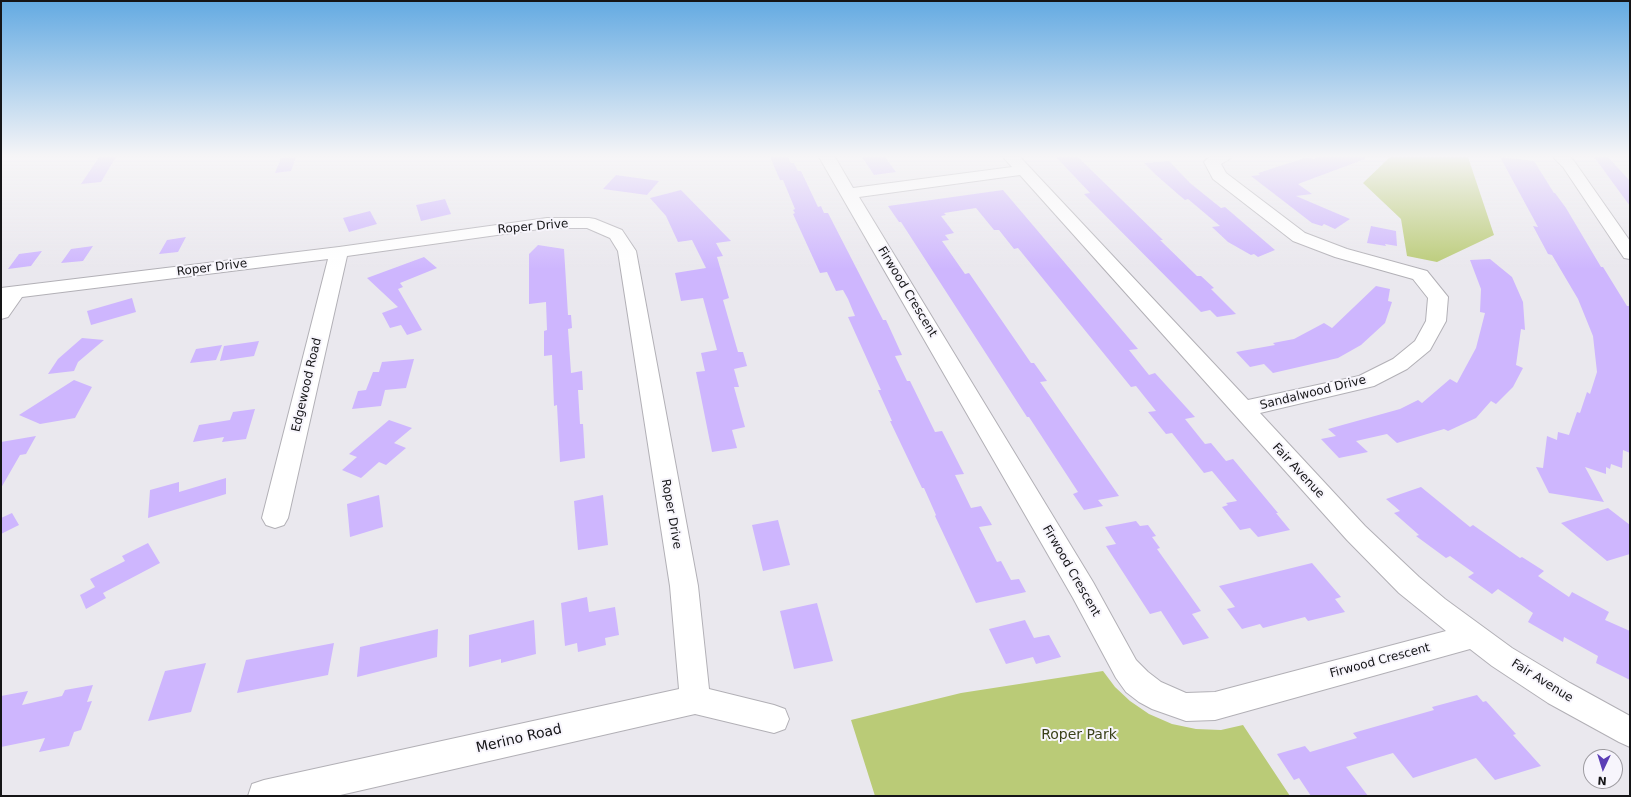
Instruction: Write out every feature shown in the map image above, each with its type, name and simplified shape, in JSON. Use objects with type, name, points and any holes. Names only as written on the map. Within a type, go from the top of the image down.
[{"type":"street","name":"Firwood Crescent","points":[[850,194],[1079,583],[1126,669],[1137,682],[1150,692],[1163,699],[1186,707],[1199,708],[1215,706],[1473,636]]},
{"type":"street","name":"Fair Avenue","points":[[1046,194],[1241,409],[1376,554],[1409,585],[1473,636],[1559,693],[1630,732]]},
{"type":"street","name":"Sandalwood Drive","points":[[1241,409],[1266,405],[1366,381],[1400,364],[1423,344],[1436,321],[1438,297],[1420,275],[1341,253],[1299,236],[1243,194]]},
{"type":"street","points":[[1589,194],[1630,254]]},
{"type":"street","name":"Roper Drive","points":[[8,293],[339,252],[547,223],[589,223],[616,234],[627,251],[682,578],[695,700]]},
{"type":"street","name":"Edgewood Road","points":[[276,518],[339,252]]},
{"type":"street","points":[[1,313],[8,293]]},
{"type":"street","name":"Merino Road","points":[[264,796],[695,700],[774,719]]},
{"type":"green space","points":[[1375,194],[1480,194],[1494,235],[1437,262],[1407,256],[1401,219]]},
{"type":"green space","name":"Roper Park","points":[[1103,671],[1115,687],[1130,701],[1149,714],[1172,724],[1196,729],[1221,730],[1243,725],[1290,796],[875,796],[851,720],[961,693]]},
{"type":"building","points":[[665,194],[685,194],[731,241],[716,243],[723,256],[717,257],[729,298],[723,300],[738,352],[743,352],[747,366],[734,369],[739,387],[734,387],[745,427],[732,430],[737,448],[712,452],[696,372],[705,371],[701,353],[717,350],[703,298],[681,301],[675,273],[706,268],[692,240],[678,242],[666,216],[650,198]]},
{"type":"building","points":[[789,194],[812,194],[818,207],[821,206],[824,213],[828,213],[883,320],[886,320],[902,355],[895,356],[907,381],[910,381],[935,432],[942,431],[964,474],[955,475],[971,508],[981,506],[992,525],[979,527],[997,562],[1001,561],[1011,580],[1019,579],[1026,592],[976,603],[935,516],[936,515],[924,488],[922,488],[890,421],[892,421],[878,390],[881,390],[848,317],[855,316],[848,299],[843,290],[836,291],[827,272],[820,273],[793,214],[795,213],[793,210],[795,209]]},
{"type":"building","points":[[973,194],[1007,194],[1138,349],[1129,350],[1149,375],[1155,373],[1195,417],[1185,419],[1205,444],[1211,443],[1226,461],[1233,459],[1278,513],[1276,513],[1290,530],[1258,537],[1250,528],[1240,530],[1222,507],[1228,505],[1226,503],[1237,501],[1212,471],[1204,473],[1172,433],[1166,434],[1148,412],[1156,411],[1136,386],[1131,387],[1018,248],[1014,249],[999,230],[994,230],[976,208],[944,213],[946,215],[941,216],[954,233],[945,235],[949,240],[942,241],[965,274],[969,273],[1031,363],[1034,363],[1047,381],[1040,382],[1119,496],[1098,500],[1103,506],[1084,510],[1073,494],[1078,492],[1029,417],[1027,417],[901,222],[899,222],[888,206]]},
{"type":"building","points":[[1084,194],[1116,194],[1197,276],[1201,276],[1214,288],[1211,289],[1236,314],[1217,317],[1210,310],[1201,312]]},
{"type":"building","points":[[1178,194],[1204,194],[1221,208],[1225,207],[1275,250],[1258,257],[1254,254],[1251,255],[1228,242],[1212,227],[1220,226],[1188,199],[1185,200]]},
{"type":"building","points":[[1275,194],[1310,194],[1296,196],[1350,219],[1335,229],[1324,224],[1322,226],[1312,223]]},
{"type":"building","points":[[1520,194],[1556,194],[1566,208],[1601,267],[1603,267],[1627,306],[1630,306],[1630,453],[1623,450],[1622,468],[1611,464],[1610,469],[1606,467],[1606,474],[1585,467],[1604,502],[1549,493],[1536,467],[1543,468],[1547,436],[1557,440],[1558,432],[1569,435],[1577,412],[1580,413],[1587,392],[1590,394],[1597,372],[1593,336],[1578,299],[1552,255],[1548,254],[1533,226],[1538,227]]},
{"type":"building","points":[[1621,194],[1630,194],[1630,206]]},
{"type":"building","points":[[445,199],[451,214],[421,221],[416,205]]},
{"type":"building","points":[[370,211],[377,224],[349,232],[343,218]]},
{"type":"building","points":[[1371,226],[1396,231],[1397,246],[1367,243]]},
{"type":"building","points":[[186,237],[178,252],[159,254],[167,240]]},
{"type":"building","points":[[538,245],[564,249],[568,315],[571,315],[572,328],[568,329],[571,373],[582,371],[583,390],[578,390],[580,424],[583,424],[585,458],[560,462],[557,405],[554,406],[552,355],[544,356],[544,331],[547,330],[546,302],[529,304],[529,254]]},
{"type":"building","points":[[93,246],[83,261],[61,263],[71,249]]},
{"type":"building","points":[[42,251],[31,266],[8,269],[19,254]]},
{"type":"building","points":[[424,257],[437,268],[400,283],[403,287],[398,289],[422,330],[407,335],[401,325],[390,328],[382,313],[398,307],[367,278]]},
{"type":"building","points":[[1490,259],[1512,277],[1523,302],[1525,330],[1521,329],[1516,365],[1523,368],[1513,387],[1496,404],[1491,401],[1476,418],[1448,431],[1444,429],[1397,443],[1387,434],[1356,441],[1368,452],[1339,458],[1321,439],[1336,436],[1328,429],[1400,409],[1418,400],[1422,403],[1450,379],[1457,383],[1476,348],[1485,313],[1480,312],[1481,289],[1470,260]]},
{"type":"building","points":[[1376,286],[1390,289],[1388,301],[1392,302],[1385,323],[1361,345],[1338,358],[1273,373],[1264,364],[1250,367],[1236,352],[1275,345],[1273,343],[1294,339],[1324,323],[1332,328]]},
{"type":"building","points":[[132,298],[136,312],[91,325],[87,311]]},
{"type":"building","points":[[82,338],[104,340],[78,362],[74,371],[48,374],[58,359]]},
{"type":"building","points":[[259,341],[254,356],[220,361],[224,346]]},
{"type":"building","points":[[222,345],[216,360],[190,363],[196,349]]},
{"type":"building","points":[[414,359],[406,388],[385,390],[381,406],[352,409],[358,391],[366,390],[373,372],[379,372],[382,362]]},
{"type":"building","points":[[74,380],[92,387],[75,418],[40,424],[19,415]]},
{"type":"building","points":[[255,409],[246,439],[222,442],[224,437],[193,442],[199,425],[230,420],[233,412]]},
{"type":"building","points":[[389,420],[412,428],[394,443],[406,448],[386,465],[379,462],[361,478],[342,470],[357,457],[349,454]]},
{"type":"building","points":[[36,436],[26,454],[20,455],[1,488],[1,442]]},
{"type":"building","points":[[226,478],[226,494],[148,518],[150,490],[179,482],[179,492]]},
{"type":"building","points":[[1421,487],[1470,527],[1473,525],[1520,558],[1522,557],[1544,571],[1538,576],[1569,597],[1572,592],[1609,612],[1605,620],[1630,631],[1630,680],[1596,663],[1598,656],[1564,637],[1563,642],[1528,622],[1533,613],[1498,589],[1492,594],[1468,577],[1474,573],[1450,556],[1446,558],[1416,536],[1419,535],[1394,513],[1400,511],[1386,499]]},
{"type":"building","points":[[379,495],[383,527],[350,537],[347,504]]},
{"type":"building","points":[[603,495],[608,545],[578,550],[574,501]]},
{"type":"building","points":[[1608,508],[1630,525],[1630,554],[1607,561],[1561,523]]},
{"type":"building","points":[[12,513],[19,525],[1,534],[1,518]]},
{"type":"building","points":[[778,520],[790,565],[763,571],[752,525]]},
{"type":"building","points":[[1136,521],[1140,526],[1148,525],[1156,536],[1152,537],[1160,548],[1157,549],[1201,611],[1192,614],[1209,638],[1183,645],[1161,611],[1150,614],[1106,546],[1116,544],[1105,527]]},
{"type":"building","points":[[148,543],[160,563],[103,593],[106,598],[86,609],[80,595],[95,587],[90,579],[125,561],[122,556]]},
{"type":"building","points":[[1312,563],[1341,597],[1335,599],[1345,612],[1308,621],[1305,617],[1263,628],[1260,624],[1242,629],[1227,609],[1235,607],[1219,586]]},
{"type":"building","points":[[587,597],[589,612],[615,607],[619,635],[605,638],[606,645],[578,652],[577,643],[565,646],[561,603]]},
{"type":"building","points":[[817,603],[833,661],[794,669],[780,611]]},
{"type":"building","points":[[534,620],[536,654],[501,663],[501,659],[469,667],[469,635]]},
{"type":"building","points":[[1025,620],[1034,638],[1049,635],[1061,657],[1036,664],[1033,657],[1006,664],[989,629]]},
{"type":"building","points":[[438,629],[437,657],[357,677],[360,647]]},
{"type":"building","points":[[334,643],[328,675],[237,693],[246,660]]},
{"type":"building","points":[[206,663],[191,712],[148,721],[165,671]]},
{"type":"building","points":[[93,685],[87,702],[92,701],[81,730],[74,732],[69,746],[39,752],[45,738],[1,747],[1,696],[28,691],[22,705],[62,696],[65,690]]},
{"type":"building","points":[[1477,695],[1483,702],[1486,701],[1516,734],[1513,735],[1541,766],[1495,780],[1476,758],[1413,778],[1393,753],[1346,767],[1368,796],[1311,796],[1299,778],[1294,780],[1277,754],[1305,746],[1310,752],[1357,738],[1353,733],[1434,710],[1432,707]]}]
